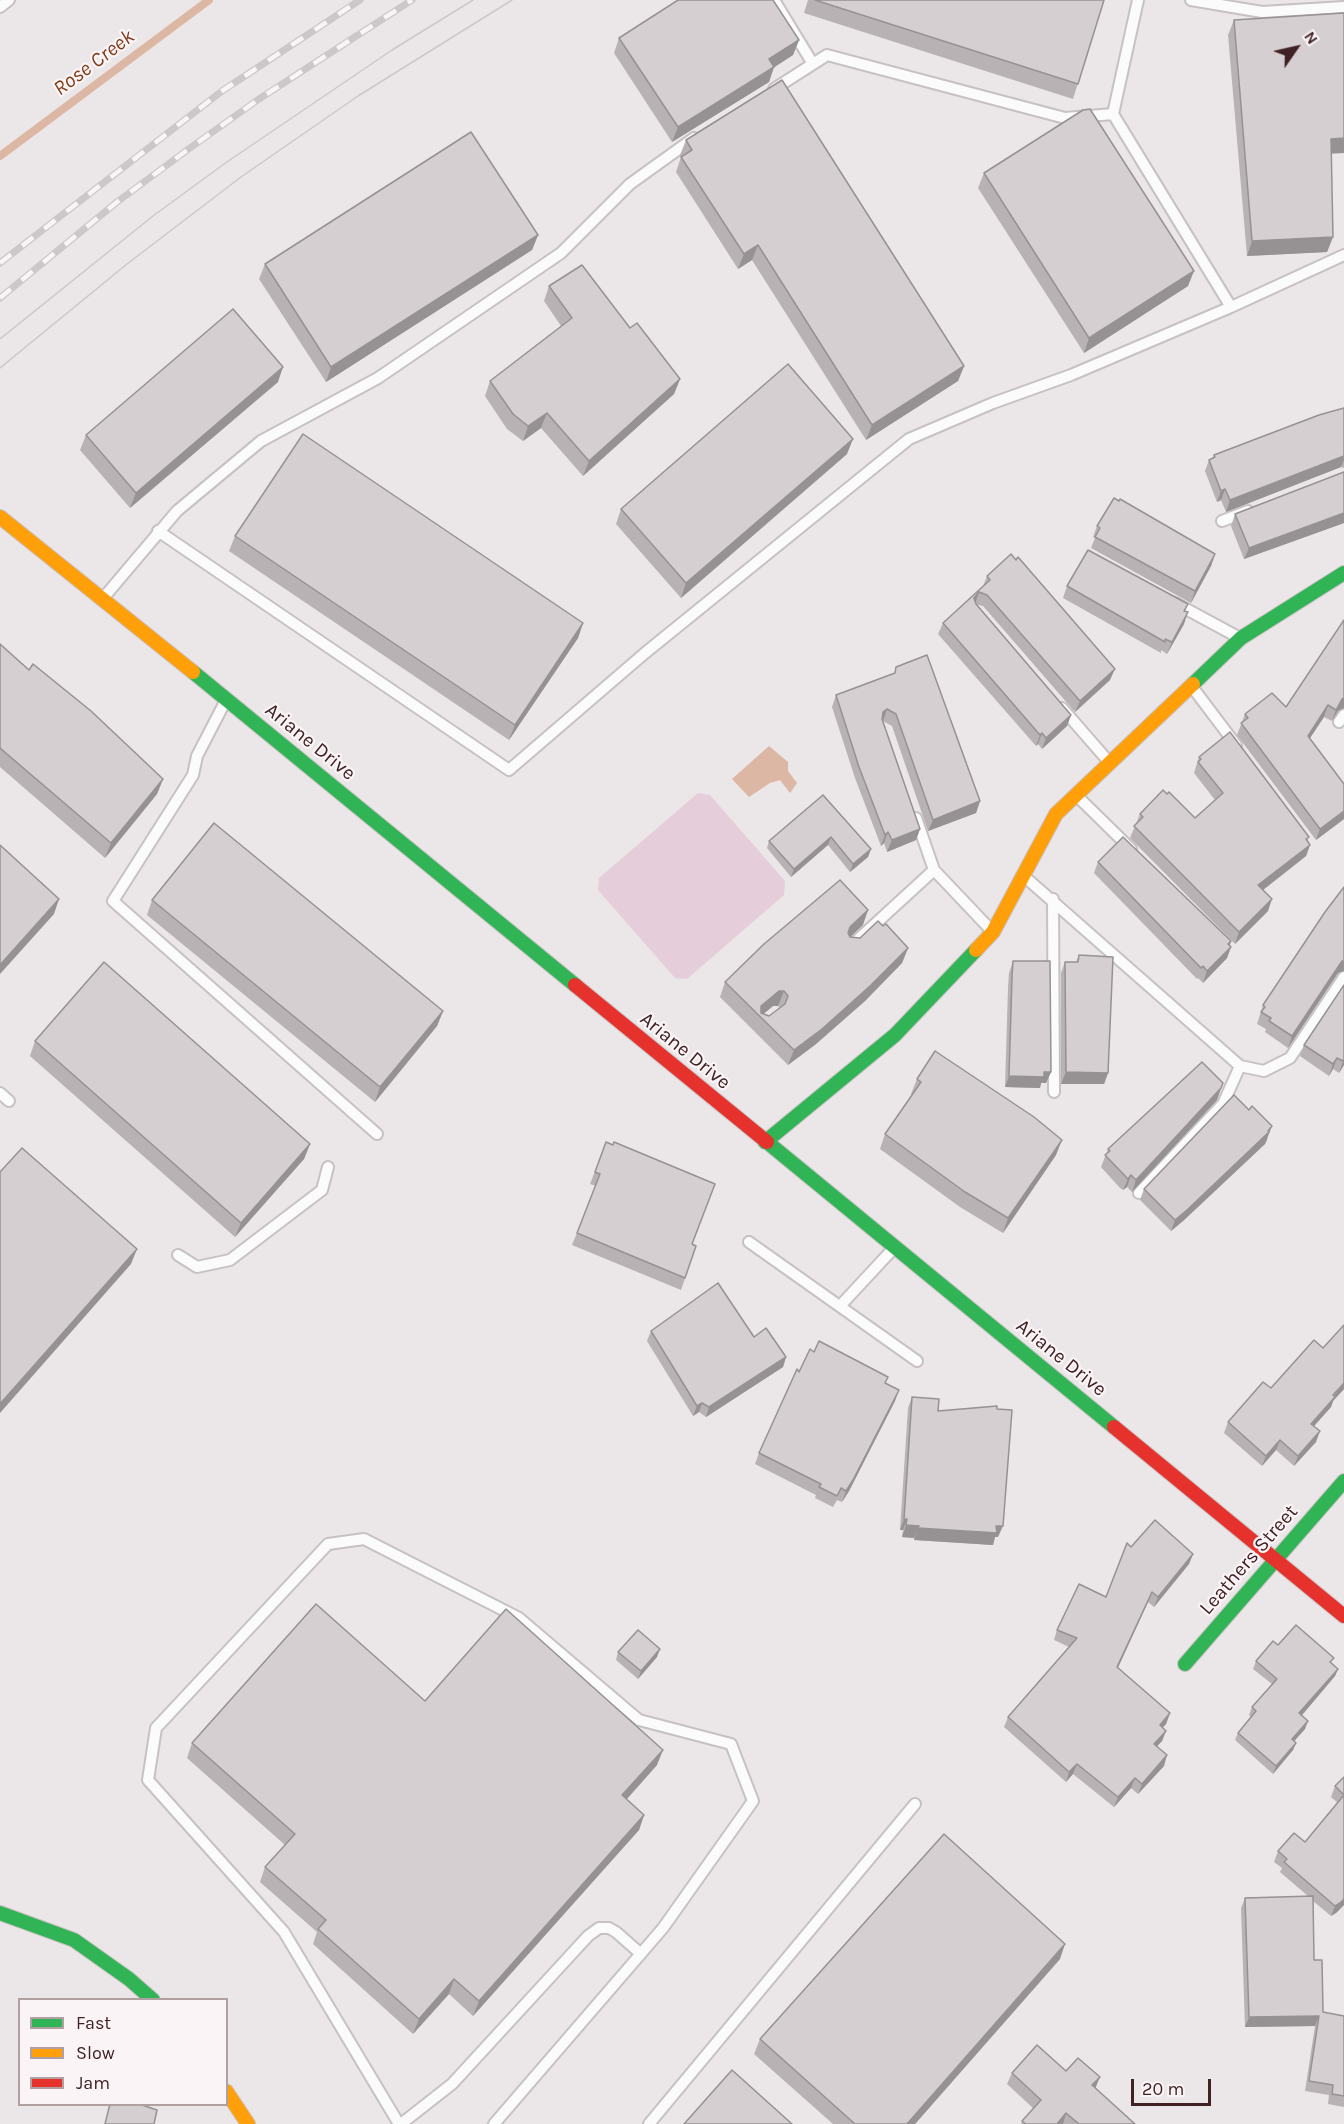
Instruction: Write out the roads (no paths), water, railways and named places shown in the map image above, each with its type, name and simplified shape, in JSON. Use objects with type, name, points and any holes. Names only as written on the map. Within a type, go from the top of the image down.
[{"type":"street","name":"Ariane Drive","points":[[0,517],[226,699],[1344,1616]]},
{"type":"street","points":[[765,1142],[895,1035],[993,932],[1056,814],[1241,638],[1344,573]]},
{"type":"street","name":"Leathers Street","points":[[1185,1664],[1344,1481]]},
{"type":"street","points":[[0,1913],[74,1940],[129,1979],[151,1998]]},
{"type":"street","points":[[228,2094],[248,2124]]},
{"type":"lane","points":[[0,7],[9,0]]},
{"type":"lane","points":[[774,0],[813,64]]},
{"type":"lane","points":[[1138,0],[1113,114],[1231,307]]},
{"type":"lane","points":[[1191,0],[1262,12],[1344,7]]},
{"type":"lane","points":[[759,98],[827,55],[1065,118],[1113,114]]},
{"type":"lane","points":[[102,598],[177,511],[261,441],[378,378],[561,252],[587,230],[630,184],[677,148],[708,129]]},
{"type":"lane","points":[[158,531],[509,770],[645,653],[909,439],[993,403],[1071,375],[1231,307],[1344,255]]},
{"type":"lane","points":[[1222,521],[1255,508]]},
{"type":"lane","points":[[1168,599],[1241,638]]},
{"type":"lane","points":[[1191,685],[1240,751]]},
{"type":"lane","points":[[226,699],[197,756],[193,775],[113,901],[377,1134]]},
{"type":"lane","points":[[1055,700],[1109,762]]},
{"type":"lane","points":[[1076,795],[1143,861]]},
{"type":"lane","points":[[911,805],[934,870],[993,932]]},
{"type":"lane","points":[[850,947],[934,870]]},
{"type":"lane","points":[[1023,875],[1053,899],[1240,1066],[1264,1071],[1290,1058],[1344,977]]},
{"type":"lane","points":[[1053,899],[1054,1092]]},
{"type":"lane","points":[[1139,1193],[1223,1104],[1240,1066]]},
{"type":"lane","points":[[0,1093],[9,1101]]},
{"type":"lane","points":[[178,1255],[197,1267],[230,1260],[322,1190],[328,1167]]},
{"type":"lane","points":[[749,1242],[917,1361]]},
{"type":"lane","points":[[840,1306],[895,1248]]},
{"type":"lane","points":[[494,2124],[641,1954],[663,1928],[753,1801],[731,1744],[639,1720],[519,1618],[364,1539],[328,1544],[156,1728],[148,1780],[284,1932],[400,2124],[452,2084],[588,1936],[599,1928],[609,1928],[616,1932],[641,1954]]},
{"type":"lane","points":[[648,2124],[915,1804]]},
{"type":"waterway","name":"Rose Creek","points":[[0,156],[209,0]]},
{"type":"tram line","points":[[0,339],[153,216],[224,164],[392,50],[473,0]]},
{"type":"tram line","points":[[0,368],[127,264],[241,177],[358,96],[512,0]]},
{"type":"railway","points":[[0,263],[222,91],[360,0]]},
{"type":"railway","points":[[0,298],[117,202],[190,148],[259,99],[412,0]]}]
